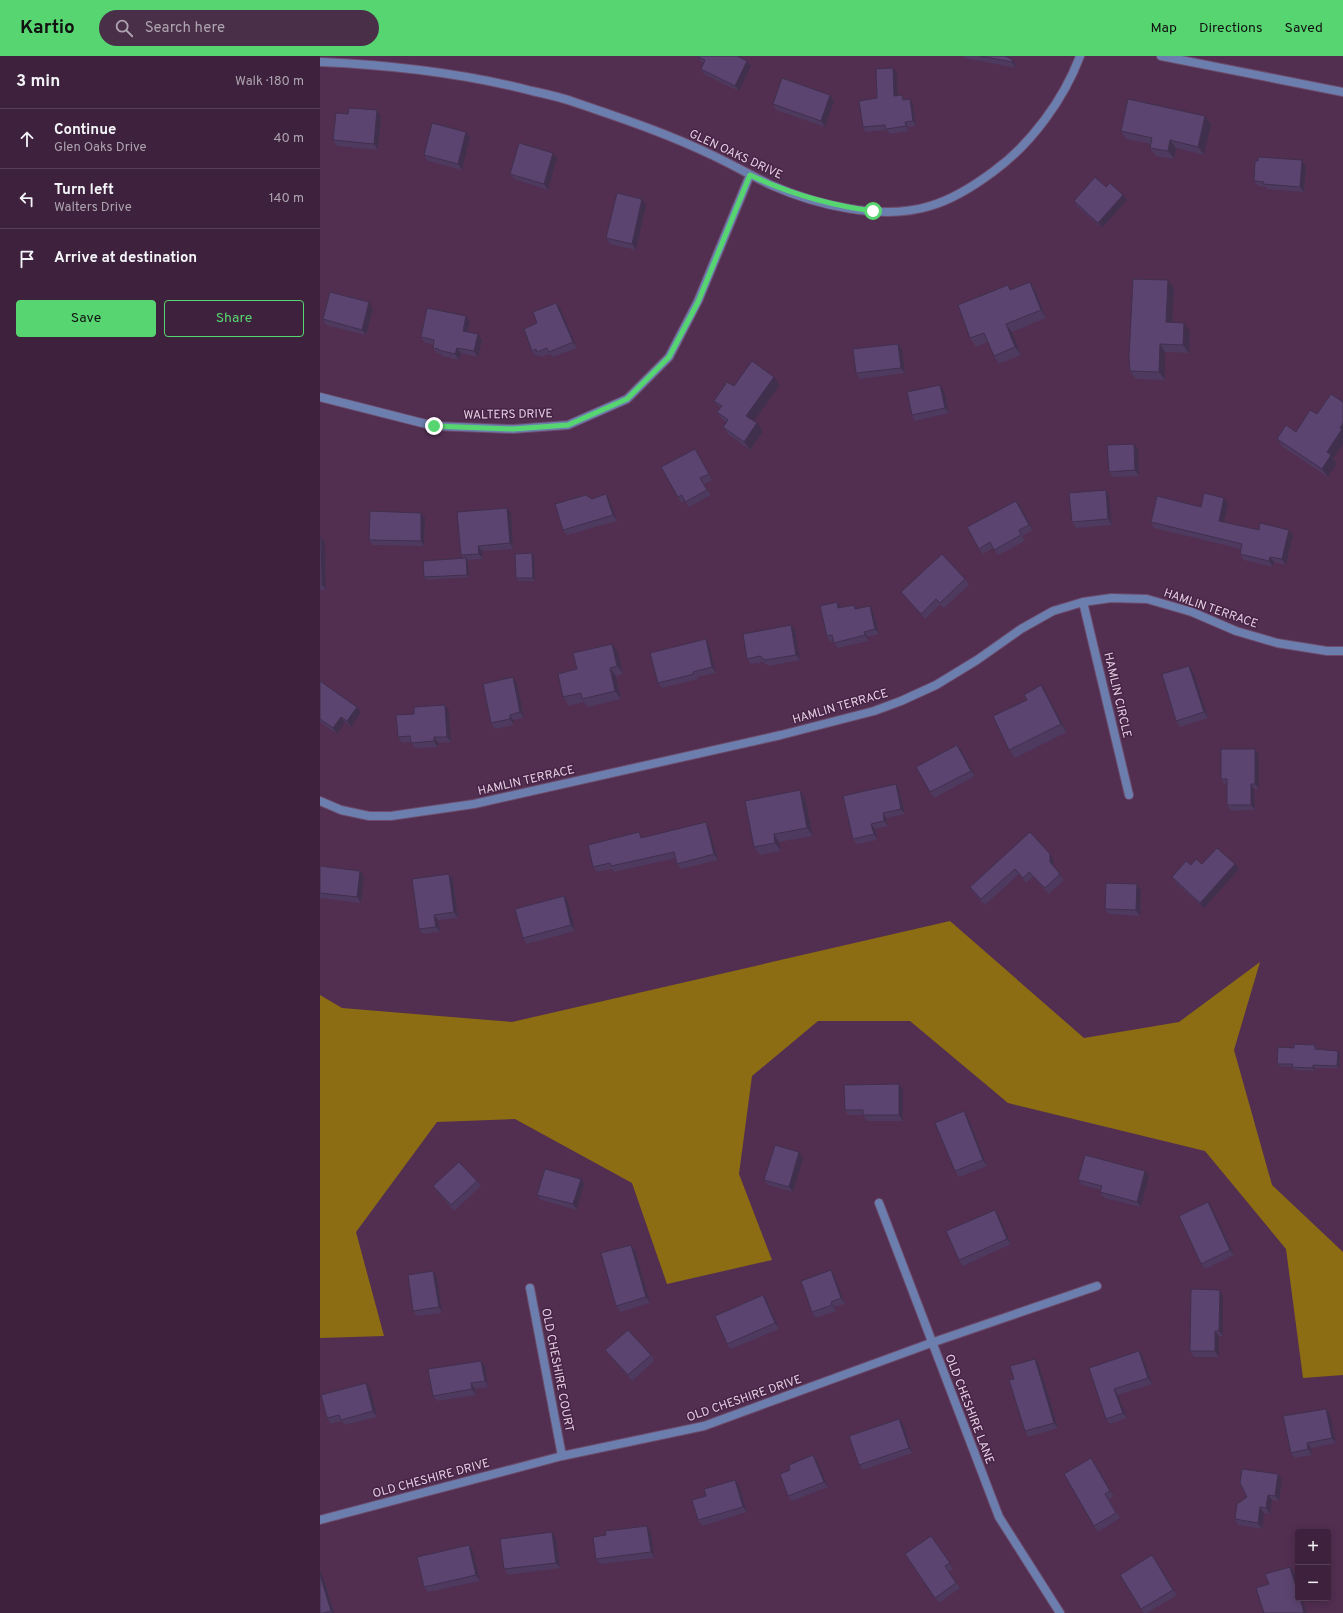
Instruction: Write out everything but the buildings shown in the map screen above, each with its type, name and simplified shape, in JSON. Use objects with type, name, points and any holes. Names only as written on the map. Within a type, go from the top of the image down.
[{"type":"street","name":"GLEN OAKS DRIVE","points":[[320,62],[368,64],[450,74],[510,85],[571,100],[635,123],[714,156],[772,186],[803,197],[843,207],[873,211],[901,211],[928,207],[955,197],[977,184],[1005,163],[1029,139],[1058,100],[1075,71],[1080,56]]},
{"type":"street","points":[[1161,56],[1343,92]]},
{"type":"street","name":"WALTERS DRIVE","points":[[320,396],[434,426],[513,429],[568,425],[627,399],[669,357],[698,302],[750,175]]},
{"type":"street","name":"HAMLIN TERRACE","points":[[320,801],[342,810],[369,816],[391,816],[474,804],[781,735],[874,711],[901,701],[936,685],[978,660],[1021,629],[1053,611],[1083,602],[1111,598],[1146,599],[1192,612],[1236,631],[1277,643],[1327,651],[1343,651]]},
{"type":"street","name":"HAMLIN CIRCLE","points":[[1083,602],[1129,795]]},
{"type":"street","name":"OLD CHESHIRE LANE","points":[[879,1203],[931,1343],[999,1517],[1060,1613]]},
{"type":"street","name":"OLD CHESHIRE DRIVE","points":[[320,1520],[562,1456],[704,1426],[931,1343],[1097,1286]]},
{"type":"street","name":"OLD CHESHIRE COURT","points":[[530,1288],[562,1456]]},
{"type":"shaded area","points":[[950,921],[1084,1038],[1179,1022],[1260,962],[1234,1050],[1272,1185],[1343,1252],[1343,1375],[1303,1378],[1286,1249],[1205,1151],[1008,1103],[910,1021],[818,1021],[752,1076],[739,1174],[772,1260],[667,1284],[632,1183],[515,1119],[437,1122],[356,1232],[384,1336],[320,1338],[320,995],[342,1008],[512,1022]]},
{"type":"route","points":[[434,426],[513,429],[568,425],[627,399],[669,357],[698,302],[750,175],[772,186],[803,197],[843,207],[873,211]]}]
